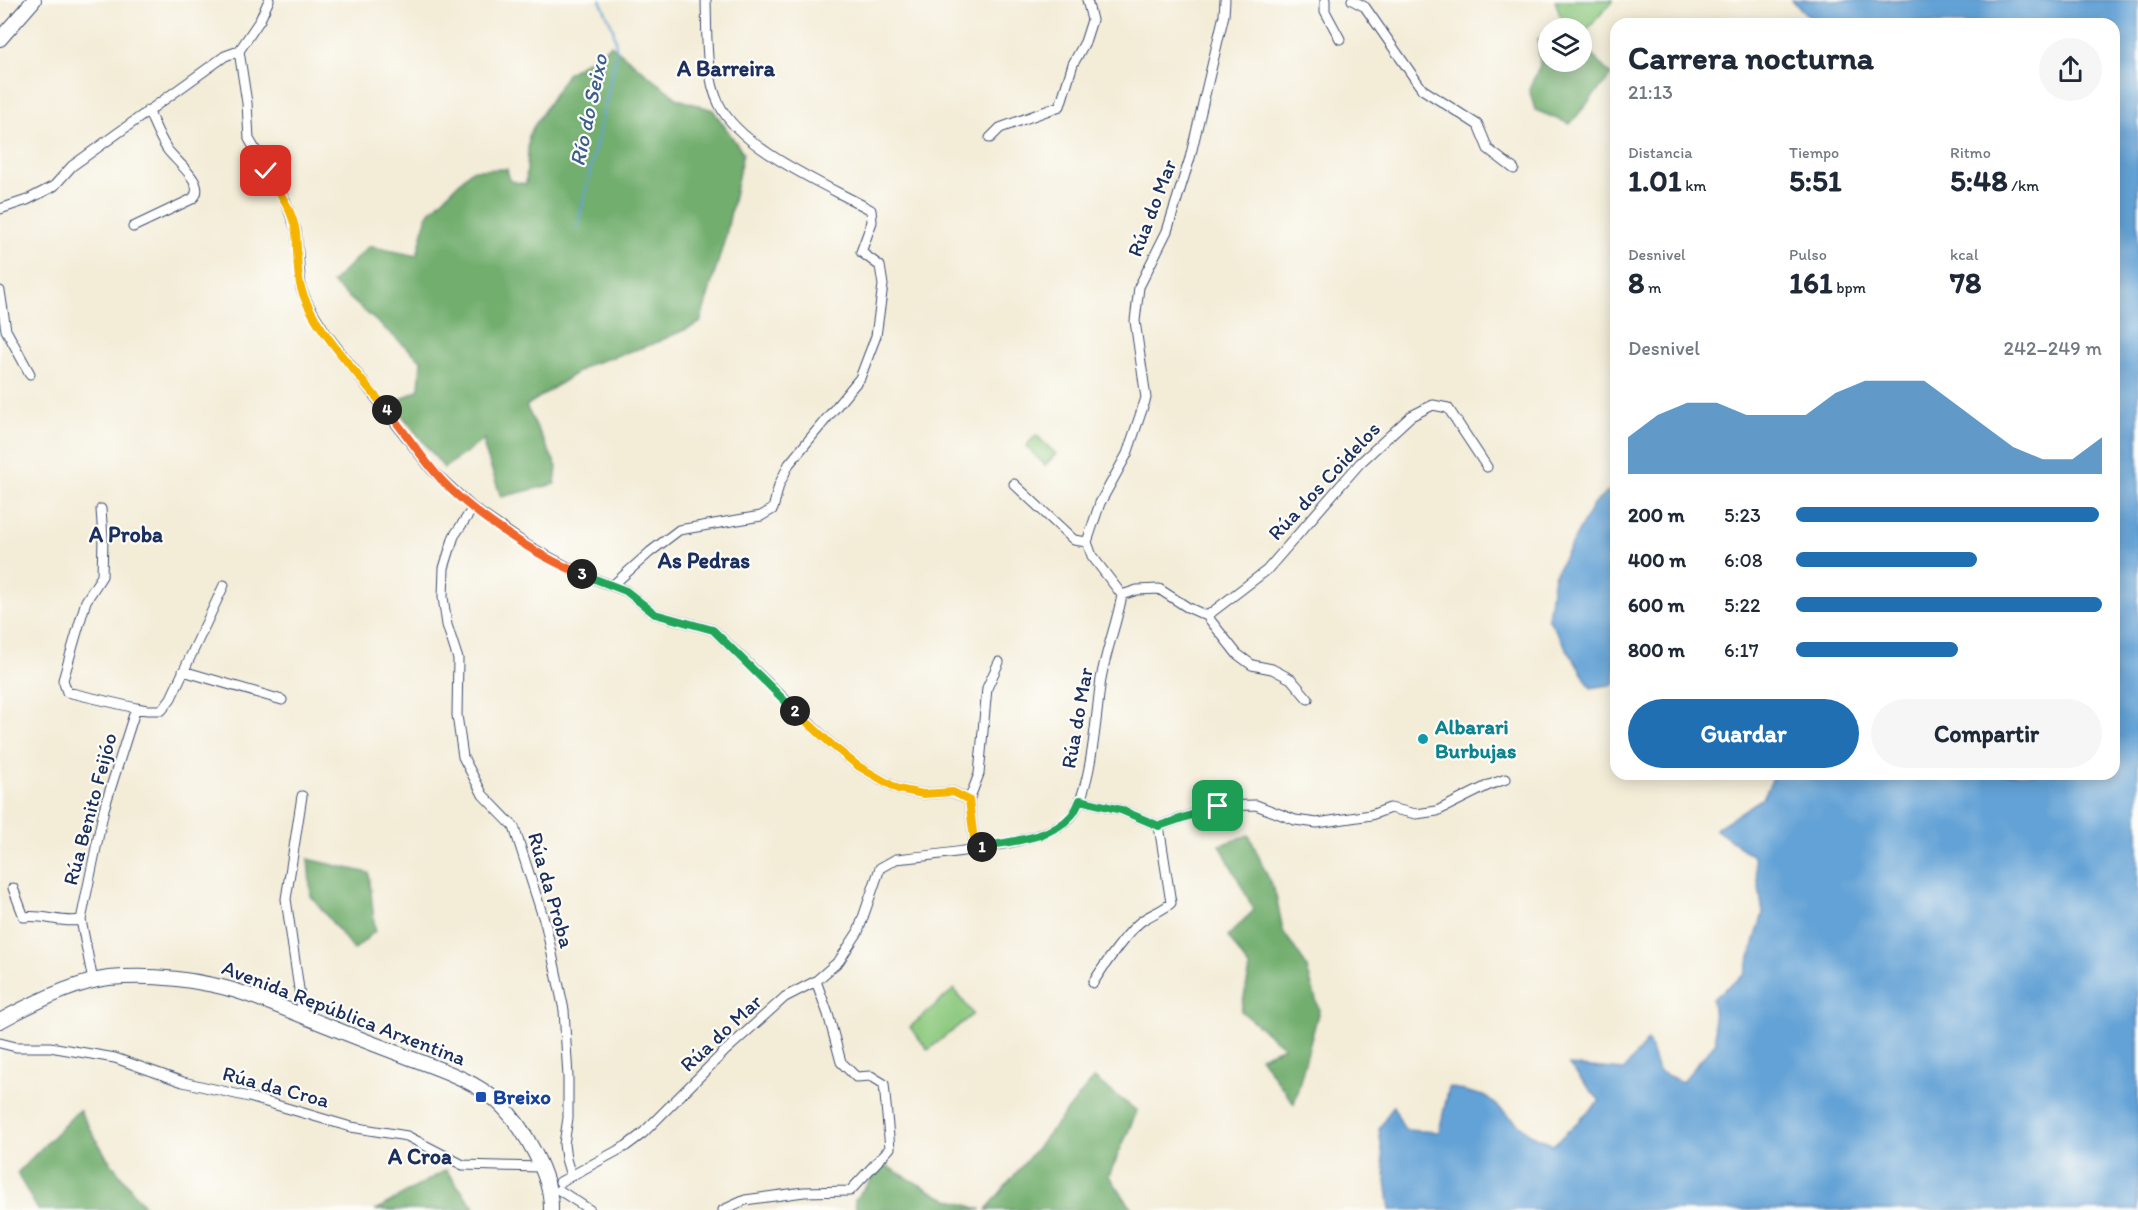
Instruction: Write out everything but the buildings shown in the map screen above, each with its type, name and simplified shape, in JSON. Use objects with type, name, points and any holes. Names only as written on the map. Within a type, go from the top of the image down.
[{"type":"main road","points":[[0,39],[34,0]]},
{"type":"main road","name":"Avenida República Arxentina","points":[[0,1021],[47,998],[93,981],[130,977],[195,981],[237,992],[434,1067],[483,1090],[498,1102],[518,1124],[543,1173],[557,1189],[551,1210]]},
{"type":"street","points":[[0,209],[27,200],[54,186],[72,166],[148,110],[225,56],[239,51],[260,20],[269,0]]},
{"type":"street","points":[[613,585],[679,530],[761,516],[773,509],[779,485],[789,464],[860,378],[876,336],[883,285],[879,266],[861,252],[872,222],[871,210],[762,150],[736,128],[719,104],[711,76],[706,0]]},
{"type":"street","points":[[990,138],[1000,128],[1060,106],[1092,20],[1087,0]]},
{"type":"street","name":"Rúa do Mar","points":[[1087,543],[1100,503],[1130,445],[1146,398],[1135,321],[1139,287],[1167,231],[1190,158],[1219,36],[1225,0]]},
{"type":"street","points":[[1325,0],[1325,11],[1340,39]]},
{"type":"street","points":[[1352,0],[1365,7],[1422,89],[1478,125],[1488,149],[1514,169]]},
{"type":"street","points":[[239,51],[247,103],[249,139],[285,200],[296,230],[301,289],[327,335],[432,470],[472,508],[527,545],[579,573],[626,591],[655,614],[713,630],[786,702],[858,766],[898,789],[923,794],[953,792],[969,800]]},
{"type":"street","points":[[133,227],[192,199],[196,196],[198,189],[188,172],[168,150],[148,110]]},
{"type":"street","points":[[0,291],[6,330],[30,374]]},
{"type":"street","name":"Rúa dos Coidelos","points":[[1207,616],[1267,570],[1360,463],[1411,416],[1433,405],[1448,408],[1486,467]]},
{"type":"street","points":[[1014,484],[1074,540],[1087,543],[1092,556],[1122,595],[1137,590],[1159,589],[1187,607],[1207,616],[1237,654],[1252,665],[1272,669],[1291,679],[1308,699]]},
{"type":"street","name":"Rúa da Proba","points":[[472,508],[454,536],[444,568],[443,597],[447,626],[458,659],[457,715],[463,757],[483,795],[514,827],[546,926],[564,1010],[568,1077],[568,1118],[564,1144],[571,1176]]},
{"type":"street","name":"Rúa Benito Feijóo","points":[[101,509],[104,538],[102,576],[86,601],[63,681],[67,692],[136,708],[162,710],[171,698],[224,585]]},
{"type":"street","name":"Rúa do Mar","points":[[557,1189],[571,1176],[610,1157],[642,1134],[724,1052],[785,997],[816,981],[839,962],[858,932],[880,868],[896,859],[975,848],[1030,837],[1059,826],[1074,814],[1080,800],[1095,727],[1101,678],[1122,595]]},
{"type":"street","points":[[975,848],[969,800],[979,774],[987,688],[999,662]]},
{"type":"street","points":[[183,671],[282,700]]},
{"type":"street","name":"Rúa Benito Feijóo","points":[[93,981],[81,920],[104,809],[136,708]]},
{"type":"street","points":[[1080,800],[1121,810],[1159,826],[1218,806],[1256,805],[1295,820],[1317,824],[1371,815],[1390,808],[1416,814],[1437,811],[1506,779]]},
{"type":"street","points":[[302,796],[286,899],[303,1017]]},
{"type":"street","points":[[1093,983],[1102,968],[1141,921],[1163,911],[1171,903],[1159,826]]},
{"type":"street","points":[[13,888],[24,917],[35,915],[72,922],[81,920]]},
{"type":"street","points":[[723,1210],[745,1200],[804,1192],[850,1191],[890,1148],[885,1084],[871,1076],[856,1077],[841,1062],[816,981]]},
{"type":"street","name":"Rúa da Croa","points":[[0,1043],[16,1047],[50,1047],[115,1058],[183,1082],[249,1097],[351,1127],[407,1136],[463,1165],[543,1173]]},
{"type":"street","points":[[557,1189],[590,1210]]},
{"type":"green space","points":[[1555,0],[1613,0],[1592,24],[1592,18],[1562,18]]},
{"type":"green space","points":[[611,45],[678,99],[713,110],[743,153],[726,235],[700,323],[653,344],[588,365],[526,406],[557,467],[555,484],[501,497],[484,447],[485,439],[444,468],[393,404],[419,389],[421,360],[332,283],[369,246],[417,256],[427,215],[472,170],[507,169],[510,181],[526,184],[529,134],[567,74]]},
{"type":"green space","points":[[1592,55],[1610,74],[1570,124],[1535,110],[1529,89],[1538,69],[1538,72],[1592,72]]},
{"type":"green space","points":[[1036,435],[1056,454],[1045,465],[1026,446]]},
{"type":"green space","points":[[1249,835],[1276,895],[1283,931],[1306,965],[1319,1010],[1294,1104],[1260,1057],[1284,1047],[1241,1011],[1250,969],[1228,936],[1254,910],[1220,845]]},
{"type":"green space","points":[[308,859],[369,873],[375,931],[354,950],[311,896]]},
{"type":"green space","points":[[954,989],[973,1014],[928,1050],[910,1027]]},
{"type":"green space","points":[[1094,1078],[1137,1111],[1109,1176],[1133,1210],[986,1210]]},
{"type":"green space","points":[[79,1110],[106,1156],[147,1210],[38,1210],[17,1173]]},
{"type":"green space","points":[[884,1165],[940,1196],[982,1210],[856,1210],[855,1199]]},
{"type":"green space","points":[[446,1170],[476,1210],[376,1210]]},
{"type":"water","points":[[1791,0],[2138,0],[2138,1210],[1390,1210],[1379,1129],[1393,1106],[1405,1130],[1439,1132],[1449,1087],[1487,1097],[1530,1134],[1553,1145],[1600,1101],[1569,1065],[1624,1070],[1648,1040],[1658,1071],[1682,1082],[1716,1042],[1712,999],[1745,974],[1763,913],[1754,857],[1715,829],[1763,798],[1772,780],[2120,780],[2120,18],[1810,18]]},
{"type":"water","points":[[1610,490],[1610,685],[1591,688],[1548,618],[1554,576],[1593,505]]},
{"type":"waterway","name":"Río do Seixo","points":[[577,229],[617,52],[613,28],[600,0]]},
{"type":"place","name":"Albarari Burbujas","points":[[1423,739]]},
{"type":"place","name":"Breixo","points":[[481,1097]]},
{"type":"district","name":"A Barreira","points":[[726,68]]},
{"type":"district","name":"A Proba","points":[[126,534]]},
{"type":"district","name":"As Pedras","points":[[704,560]]},
{"type":"district","name":"A Croa","points":[[420,1156]]},
{"type":"route","points":[[266,171],[285,200],[296,230],[298,272],[301,289],[309,306],[327,335],[432,470],[455,493],[472,508],[527,545],[579,573],[626,591],[655,614],[713,630],[754,672],[832,745],[858,766],[898,789],[923,794],[953,792],[969,800],[975,848],[1030,837],[1059,826],[1074,814],[1080,800],[1121,810],[1159,826],[1218,806]]}]
